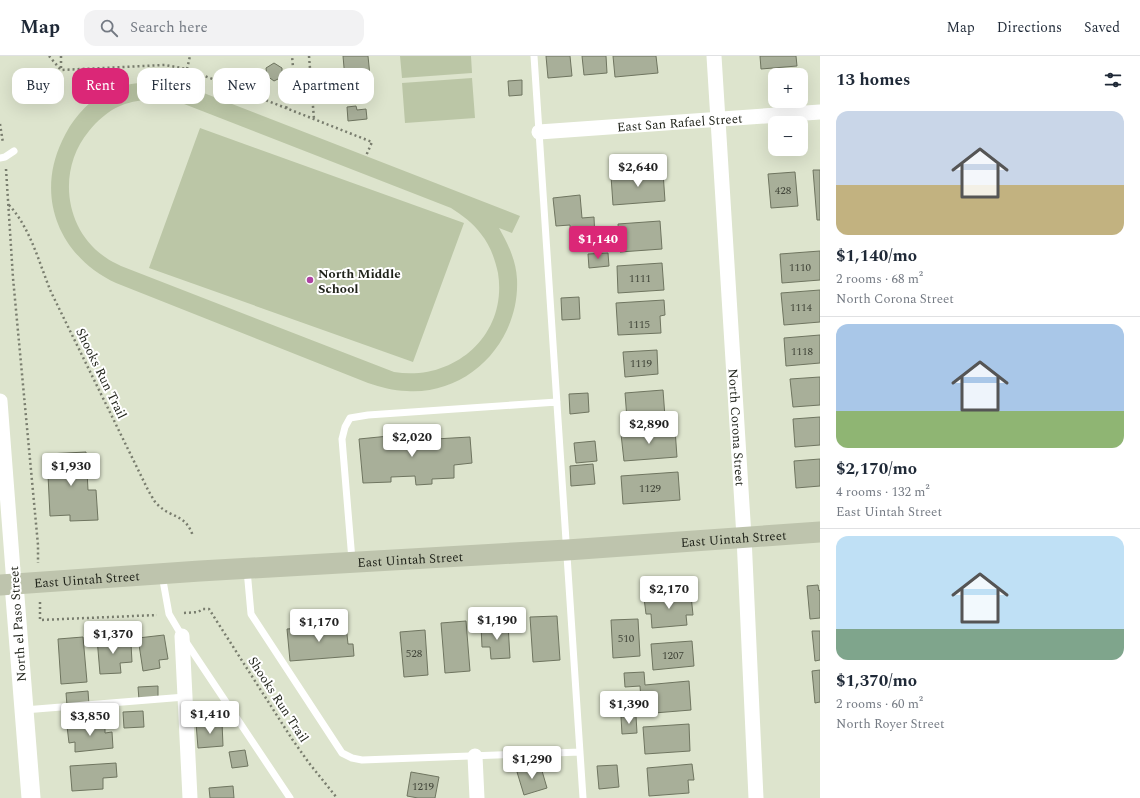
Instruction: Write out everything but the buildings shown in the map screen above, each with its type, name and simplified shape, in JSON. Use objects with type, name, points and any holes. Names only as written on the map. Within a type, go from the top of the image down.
[{"type":"main road","name":"East Uintah Street","points":[[7,584],[247,568],[567,550],[820,532]]},
{"type":"street","name":"North Corona Street","points":[[714,56],[744,537],[756,798]]},
{"type":"street","name":"East San Rafael Street","points":[[539,132],[820,112]]},
{"type":"street","name":"North el Paso Street","points":[[0,402],[7,584],[23,710],[31,798]]},
{"type":"street","points":[[182,636],[190,798]]},
{"type":"street","points":[[475,756],[477,798]]},
{"type":"lane","points":[[534,56],[584,798]]},
{"type":"lane","points":[[0,158],[5,157],[14,151]]},
{"type":"lane","points":[[353,562],[346,498],[342,439],[345,427],[350,418],[368,415],[557,402]]},
{"type":"lane","points":[[247,568],[251,614],[342,753],[352,758],[362,760],[580,752]]},
{"type":"lane","points":[[162,574],[168,614],[290,798]]},
{"type":"lane","points":[[23,710],[185,698]]},
{"type":"path","points":[[49,56],[59,68]]},
{"type":"path","points":[[61,56],[61,68]]},
{"type":"path","points":[[187,68],[190,56]]},
{"type":"path","points":[[286,108],[295,88],[292,56]]},
{"type":"path","points":[[309,56],[314,118]]},
{"type":"path","points":[[64,70],[165,65],[182,68]]},
{"type":"path","points":[[205,76],[372,142],[366,156]]},
{"type":"path","name":"Shooks Run Trail","points":[[39,582],[38,545],[13,278],[9,205],[16,213],[29,237],[51,292],[149,492],[158,505],[184,520],[193,536]]},
{"type":"path","points":[[39,582],[40,620],[168,614]]},
{"type":"path","name":"Shooks Run Trail","points":[[168,614],[198,612],[203,609],[209,609],[296,745],[336,798]]},
{"type":"green space","points":[[400,56],[471,56],[472,73],[402,78]]},
{"type":"green space","points":[[472,78],[475,118],[405,123],[402,83]]},
{"type":"green space","points":[[137,83],[137,101],[129,103],[129,84]]},
{"type":"green space","points":[[205,94],[213,97],[213,104],[232,104],[520,216],[512,233],[499,228],[511,252],[517,279],[516,302],[510,323],[500,343],[486,360],[470,374],[451,384],[430,390],[392,390],[368,383],[116,283],[96,272],[80,258],[67,242],[58,224],[52,204],[51,184],[54,162],[62,141],[74,120],[89,104],[124,104],[107,113],[89,131],[79,146],[72,163],[69,180],[73,215],[81,231],[91,245],[109,260],[394,372],[416,373],[437,369],[456,361],[472,350],[485,334],[494,316],[499,295],[498,273],[490,247],[478,230],[463,216],[451,208],[184,104],[205,104]]},
{"type":"green space","points":[[200,128],[464,223],[413,362],[149,268]]},
{"type":"place","name":"North Middle School","points":[[310,280]]}]
